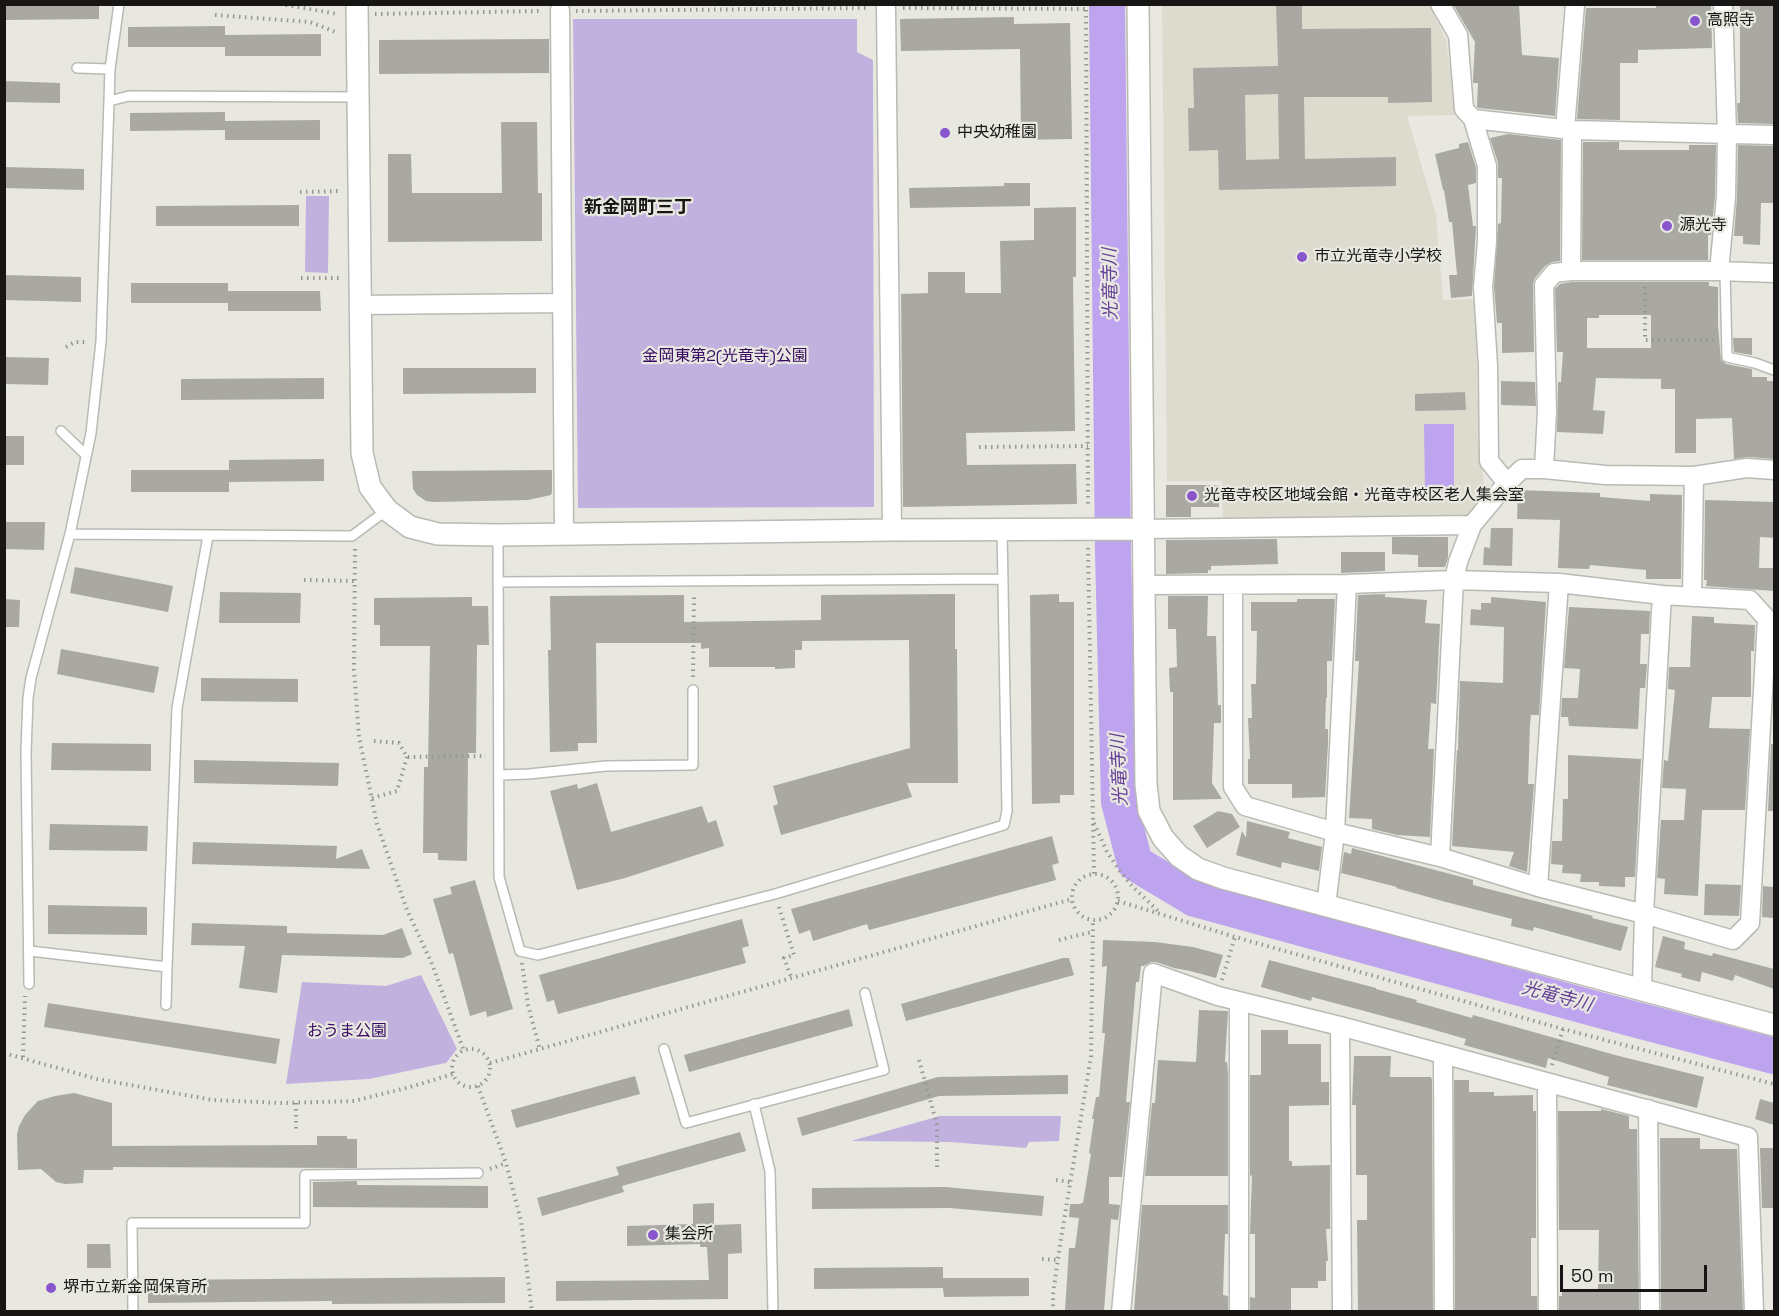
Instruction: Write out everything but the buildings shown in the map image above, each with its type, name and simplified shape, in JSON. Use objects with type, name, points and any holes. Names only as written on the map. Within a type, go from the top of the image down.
[{"type":"street","points":[[1138,4],[1133,529],[1144,585],[1146,784],[1149,811],[1163,838],[1179,856],[1198,869],[1326,906],[1774,1024]]},
{"type":"street","points":[[1440,4],[1458,35],[1464,110],[1473,119],[1487,166],[1487,242],[1483,287],[1488,366],[1489,461],[1506,483]]},
{"type":"street","points":[[1570,271],[1568,129],[1575,4]]},
{"type":"street","points":[[1722,271],[1727,134],[1723,4]]},
{"type":"street","points":[[886,8],[892,530]]},
{"type":"street","points":[[560,10],[564,534]]},
{"type":"street","points":[[358,11],[362,453],[370,487],[387,510],[410,527],[438,534],[498,535],[1002,529],[1093,536],[1133,529],[1472,525]]},
{"type":"street","points":[[1473,119],[1568,129],[1774,135]]},
{"type":"street","points":[[1544,469],[1547,411],[1544,285],[1554,273],[1570,271],[1774,273]]},
{"type":"street","points":[[361,306],[562,303]]},
{"type":"street","points":[[1440,857],[1454,580],[1472,525],[1506,483],[1522,469],[1605,475],[1694,476],[1747,468],[1774,470]]},
{"type":"street","points":[[1692,597],[1694,476]]},
{"type":"street","points":[[1144,585],[1347,584],[1454,580],[1560,583],[1662,595],[1749,600],[1767,619],[1750,923],[1733,940],[1538,887],[1440,857],[1335,832],[1245,806],[1233,786],[1233,585]]},
{"type":"street","points":[[1538,887],[1560,583]]},
{"type":"street","points":[[1326,906],[1335,832],[1347,584]]},
{"type":"street","points":[[1642,989],[1644,914],[1662,595]]},
{"type":"street","points":[[1121,1311],[1153,973],[1218,996],[1340,1026],[1748,1137],[1754,1311]]},
{"type":"street","points":[[1239,1001],[1239,1311]]},
{"type":"street","points":[[1340,1026],[1342,1311]]},
{"type":"street","points":[[1443,1055],[1444,1311]]},
{"type":"street","points":[[1547,1083],[1548,1311]]},
{"type":"street","points":[[1648,1109],[1650,1311]]},
{"type":"lane","points":[[29,984],[26,752],[28,698],[31,678],[70,534],[91,433],[101,342],[110,69],[119,4]]},
{"type":"lane","points":[[77,68],[110,69]]},
{"type":"lane","points":[[109,101],[129,96],[358,97]]},
{"type":"lane","points":[[1722,271],[1727,357],[1774,370]]},
{"type":"lane","points":[[61,431],[86,454]]},
{"type":"lane","points":[[70,534],[352,536],[387,510]]},
{"type":"lane","points":[[498,535],[499,877],[520,951],[538,955],[775,894],[1004,825],[1007,811],[1002,529]]},
{"type":"lane","points":[[166,1005],[177,708],[208,536]]},
{"type":"lane","points":[[498,582],[1003,579]]},
{"type":"lane","points":[[499,775],[606,766],[693,765],[693,690]]},
{"type":"lane","points":[[30,951],[167,967]]},
{"type":"lane","points":[[664,1049],[686,1123],[884,1070],[865,993]]},
{"type":"lane","points":[[754,1104],[770,1171],[773,1311]]},
{"type":"lane","points":[[133,1311],[132,1223],[305,1223],[305,1175],[478,1173]]},
{"type":"path","points":[[280,4],[358,11],[560,10],[710,6],[1086,7],[1088,505]]},
{"type":"path","points":[[215,15],[310,22],[344,35]]},
{"type":"path","points":[[300,192],[344,191]]},
{"type":"path","points":[[1645,271],[1646,340],[1726,340]]},
{"type":"path","points":[[301,278],[345,278]]},
{"type":"path","points":[[66,347],[75,342],[101,342]]},
{"type":"path","points":[[979,447],[1088,446]]},
{"type":"path","points":[[1093,536],[1094,874]]},
{"type":"path","points":[[355,548],[354,670],[359,737],[377,824],[407,910],[432,964],[465,1051]]},
{"type":"path","points":[[304,580],[355,581]]},
{"type":"path","points":[[693,690],[694,581]]},
{"type":"path","points":[[372,798],[397,791],[407,757],[399,743],[374,741]]},
{"type":"path","points":[[407,757],[499,756]]},
{"type":"path","points":[[1093,820],[1107,852],[1120,871],[1132,886],[1164,916]]},
{"type":"path","points":[[1094,874],[1107,877],[1112,882],[1118,894],[1118,901],[1111,913],[1093,920],[1079,913],[1072,899],[1075,885],[1080,879],[1094,874]]},
{"type":"path","points":[[775,894],[794,955],[784,958],[791,977]]},
{"type":"path","points":[[490,1063],[1072,899]]},
{"type":"path","points":[[1118,901],[1563,1029],[1774,1084]]},
{"type":"path","points":[[1053,1311],[1053,1294],[1090,1056],[1093,920]]},
{"type":"path","points":[[1059,940],[1092,932]]},
{"type":"path","points":[[1218,996],[1235,936]]},
{"type":"path","points":[[520,951],[528,1005],[540,1050]]},
{"type":"path","points":[[23,1057],[24,998],[29,984]]},
{"type":"path","points":[[1547,1083],[1563,1029]]},
{"type":"path","points":[[477,1050],[483,1053],[490,1063],[489,1074],[478,1086],[466,1086],[453,1074],[452,1068],[456,1057],[465,1051],[477,1050]]},
{"type":"path","points":[[4,1053],[97,1079],[213,1100],[296,1103],[354,1101],[410,1088],[453,1074]]},
{"type":"path","points":[[919,1060],[937,1125],[937,1168]]},
{"type":"path","points":[[478,1086],[506,1163],[521,1221],[532,1311]]},
{"type":"path","points":[[296,1103],[296,1131]]},
{"type":"path","points":[[1056,1180],[1070,1182]]},
{"type":"path","points":[[1042,1259],[1058,1260]]},
{"type":"shaded area","name":"市立光竜寺小学校","points":[[1162,5],[1429,5],[1446,40],[1456,115],[1407,116],[1436,215],[1443,300],[1475,299],[1479,442],[1486,500],[1471,515],[1223,518],[1222,481],[1167,481]]},
{"type":"shaded area","points":[[1424,424],[1454,424],[1454,492],[1425,492]]},
{"type":"green space","name":"金岡東第2(光竜寺)公園","points":[[573,19],[857,19],[857,52],[873,60],[874,507],[578,508]]},
{"type":"green space","points":[[306,196],[329,196],[328,273],[305,272]]},
{"type":"green space","name":"おうま公園","points":[[421,975],[457,1049],[446,1063],[369,1079],[286,1084],[302,982],[386,986]]},
{"type":"green space","points":[[940,1116],[1061,1116],[1059,1141],[1029,1142],[1026,1148],[950,1142],[851,1141]]},
{"type":"waterway","name":"光竜寺川","points":[[1107,4],[1113,552],[1119,802],[1135,863],[1195,899],[1774,1056]]},
{"type":"place","name":"高照寺","points":[[1695,21]]},
{"type":"place","name":"中央幼稚園","points":[[945,133]]},
{"type":"place","name":"源光寺","points":[[1667,226]]},
{"type":"place","name":"市立光竜寺小学校","points":[[1302,257]]},
{"type":"place","name":"光竜寺校区地域会館・光竜寺校区老人集会室","points":[[1192,496]]},
{"type":"place","name":"集会所","points":[[653,1235]]},
{"type":"place","name":"堺市立新金岡保育所","points":[[51,1288]]},
{"type":"district","name":"新金岡町三丁","points":[[638,208]]}]
